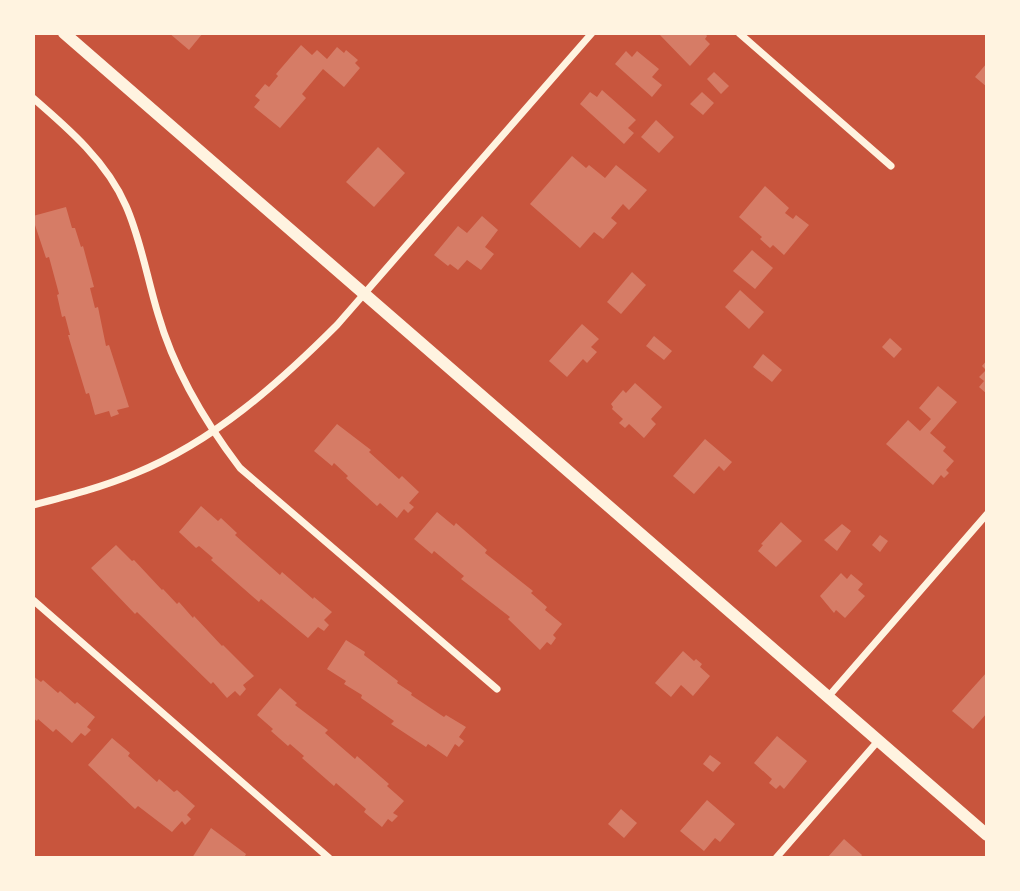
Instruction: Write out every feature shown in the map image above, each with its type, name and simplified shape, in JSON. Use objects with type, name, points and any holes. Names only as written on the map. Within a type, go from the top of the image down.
[{"type":"street","points":[[64,33],[987,835]]},
{"type":"street","points":[[33,505],[106,484],[181,451],[213,432],[293,369],[364,294],[592,33]]},
{"type":"street","points":[[739,33],[891,166]]},
{"type":"street","points":[[33,97],[71,131],[104,168],[126,205],[158,316],[181,374],[213,432],[240,468],[497,688]]},
{"type":"street","points":[[828,697],[987,514]]},
{"type":"street","points":[[33,600],[329,858]]},
{"type":"street","points":[[776,858],[878,741]]},
{"type":"building","points":[[169,33],[203,33],[189,50]]},
{"type":"building","points":[[658,33],[705,33],[705,39],[710,44],[690,66]]},
{"type":"building","points":[[301,45],[312,55],[317,50],[327,59],[337,47],[344,53],[346,50],[358,60],[355,63],[360,68],[344,87],[323,69],[302,94],[306,98],[280,128],[254,107],[260,100],[255,96],[265,84],[269,87],[278,76],[276,74]]},
{"type":"building","points":[[626,51],[632,57],[637,51],[659,69],[652,77],[662,85],[652,97],[615,64]]},
{"type":"building","points":[[987,63],[987,87],[975,77]]},
{"type":"building","points":[[714,72],[729,86],[721,94],[707,79]]},
{"type":"building","points":[[602,90],[636,120],[628,128],[634,133],[624,144],[580,104],[590,92],[597,97]]},
{"type":"building","points":[[702,92],[714,103],[703,115],[690,104]]},
{"type":"building","points":[[656,120],[674,137],[659,153],[641,137]]},
{"type":"building","points":[[378,147],[405,173],[374,207],[346,182]]},
{"type":"building","points":[[572,156],[586,168],[589,165],[605,178],[616,165],[647,190],[629,210],[623,204],[611,218],[617,223],[603,239],[594,232],[580,248],[530,204]]},
{"type":"building","points":[[765,186],[789,208],[785,213],[793,219],[796,215],[809,225],[784,255],[773,245],[770,248],[760,239],[762,237],[739,217]]},
{"type":"building","points":[[66,207],[72,228],[75,228],[81,247],[83,246],[94,287],[90,288],[95,308],[98,307],[106,346],[109,345],[129,407],[117,410],[119,414],[111,417],[109,411],[95,415],[89,393],[86,394],[65,316],[62,317],[49,257],[46,258],[33,219],[33,216]]},
{"type":"building","points":[[482,216],[498,230],[485,247],[494,254],[481,270],[467,260],[458,270],[434,255],[458,226],[467,233]]},
{"type":"building","points":[[752,250],[773,268],[755,289],[733,271]]},
{"type":"building","points":[[632,272],[646,285],[621,314],[607,302]]},
{"type":"building","points":[[740,290],[764,312],[749,329],[725,307]]},
{"type":"building","points":[[582,324],[599,339],[591,347],[597,352],[587,363],[583,359],[567,377],[549,361]]},
{"type":"building","points":[[654,336],[672,351],[664,360],[646,346]]},
{"type":"building","points":[[890,338],[902,349],[894,358],[882,347]]},
{"type":"building","points":[[763,354],[782,370],[772,382],[753,367]]},
{"type":"building","points":[[987,360],[987,394],[979,387],[984,381],[979,377],[986,370],[982,366]]},
{"type":"building","points":[[635,383],[662,407],[651,419],[656,424],[644,438],[629,424],[625,428],[619,423],[623,419],[612,409],[611,404],[623,390],[626,393]]},
{"type":"building","points":[[938,386],[957,402],[930,433],[946,447],[943,451],[954,461],[946,470],[949,473],[944,478],[941,475],[933,485],[886,444],[908,420],[920,431],[931,419],[919,408]]},
{"type":"building","points":[[337,424],[371,450],[369,452],[399,479],[402,476],[419,492],[409,503],[414,507],[408,513],[404,509],[397,518],[380,503],[377,506],[346,478],[348,476],[334,463],[332,466],[314,451]]},
{"type":"building","points":[[705,439],[732,462],[724,471],[719,466],[694,494],[673,476]]},
{"type":"building","points":[[201,506],[218,521],[221,518],[237,533],[235,535],[280,575],[282,572],[332,612],[324,620],[329,625],[324,631],[318,627],[308,638],[261,599],[259,602],[211,560],[213,558],[199,546],[196,548],[179,532]]},
{"type":"building","points":[[437,512],[454,526],[456,523],[487,550],[485,553],[533,591],[531,593],[547,607],[545,610],[562,624],[553,635],[556,638],[551,645],[547,642],[540,650],[508,619],[510,617],[461,579],[464,576],[434,551],[432,554],[414,539]]},
{"type":"building","points":[[781,522],[802,541],[776,567],[758,551]]},
{"type":"building","points":[[842,524],[851,531],[837,551],[824,540]]},
{"type":"building","points":[[880,535],[888,541],[880,552],[872,545]]},
{"type":"building","points":[[116,545],[177,604],[179,602],[193,618],[194,616],[254,676],[243,685],[246,689],[240,696],[235,691],[227,698],[137,612],[135,614],[91,568]]},
{"type":"building","points":[[841,573],[847,579],[851,574],[863,584],[858,590],[865,596],[845,618],[836,610],[834,613],[820,596]]},
{"type":"building","points":[[346,640],[365,652],[364,655],[398,681],[411,695],[444,717],[446,715],[466,727],[459,737],[464,741],[459,747],[455,744],[447,757],[428,744],[426,747],[391,724],[394,721],[344,684],[346,681],[327,669]]},
{"type":"building","points":[[683,651],[702,664],[700,667],[710,676],[693,696],[681,685],[671,697],[655,683]]},
{"type":"building","points":[[987,672],[987,713],[973,729],[952,711]]},
{"type":"building","points":[[33,676],[41,682],[43,680],[58,693],[60,691],[75,704],[77,702],[95,717],[87,727],[91,730],[85,736],[81,733],[72,743],[56,729],[53,732],[33,718]]},
{"type":"building","points":[[280,688],[297,703],[295,705],[328,730],[325,733],[355,759],[357,756],[404,801],[393,813],[398,816],[392,822],[388,819],[382,827],[364,812],[366,809],[336,783],[334,786],[302,758],[304,756],[271,731],[273,729],[257,715]]},
{"type":"building","points":[[777,736],[807,761],[784,789],[780,785],[776,789],[769,783],[772,779],[754,763]]},
{"type":"building","points":[[112,738],[157,782],[159,779],[174,792],[177,790],[195,806],[187,815],[191,819],[185,825],[182,821],[172,832],[138,806],[135,809],[88,765]]},
{"type":"building","points":[[710,755],[721,763],[713,772],[703,764]]},
{"type":"building","points":[[707,800],[735,824],[720,842],[715,838],[704,851],[680,831]]},
{"type":"building","points":[[621,809],[637,823],[624,838],[608,824]]},
{"type":"building","points":[[211,828],[246,854],[244,858],[192,858]]},
{"type":"building","points":[[844,839],[862,855],[860,858],[827,858]]}]
